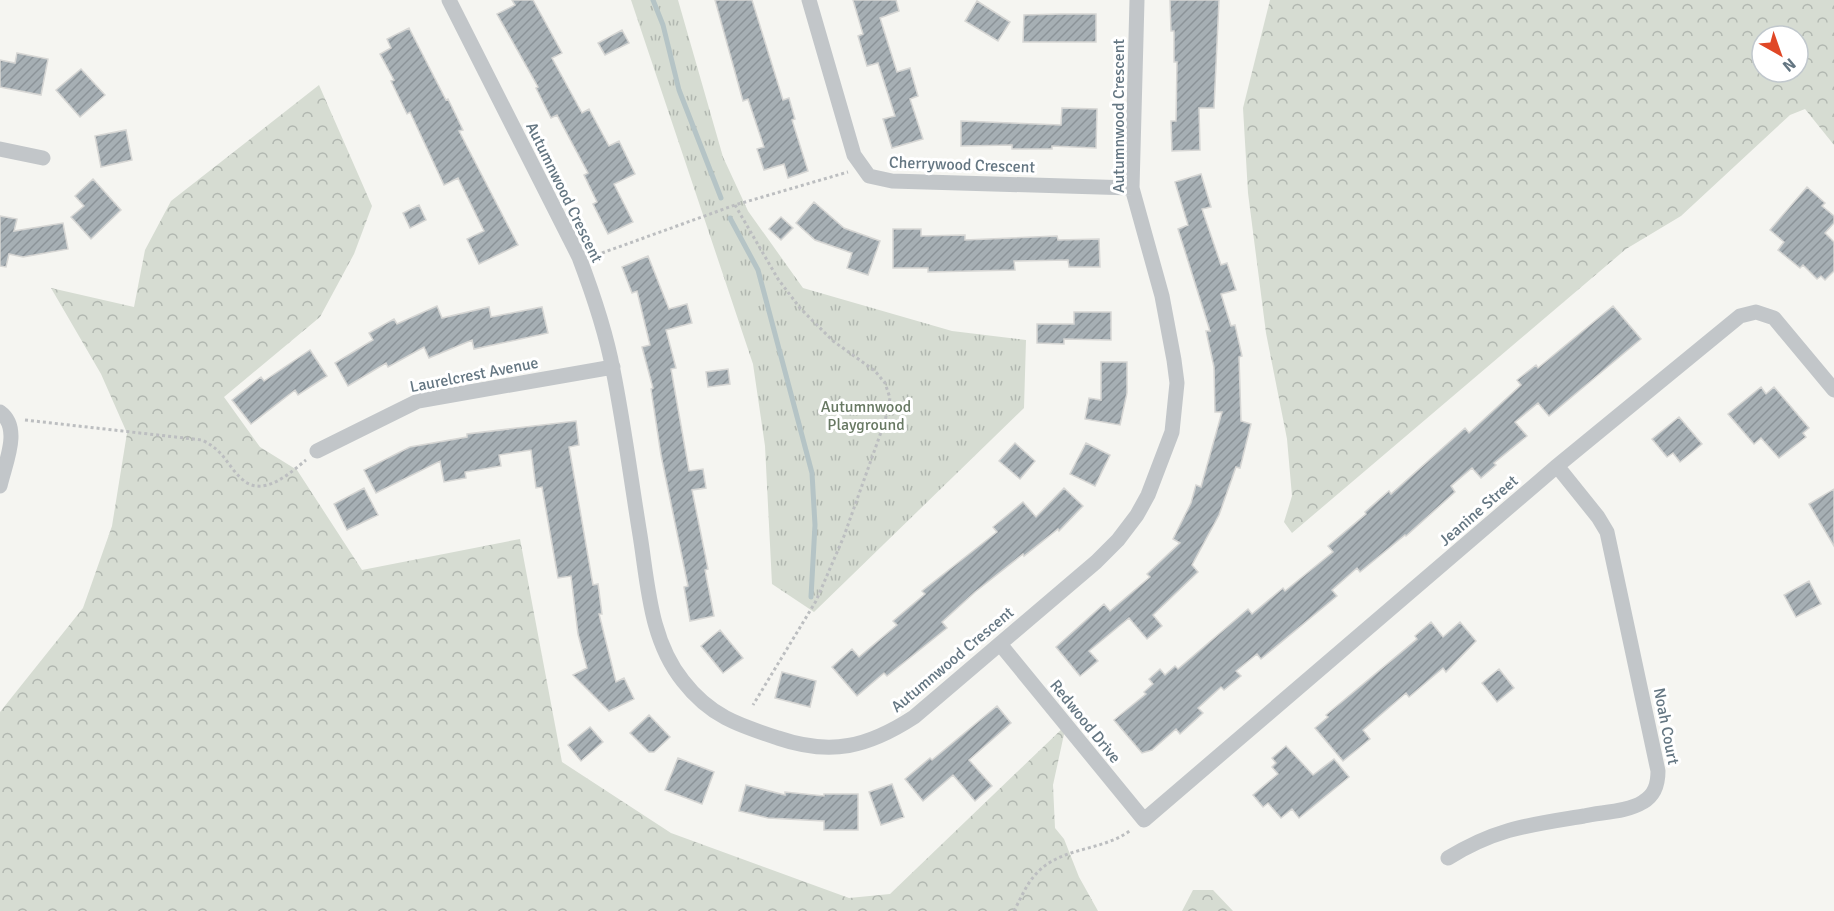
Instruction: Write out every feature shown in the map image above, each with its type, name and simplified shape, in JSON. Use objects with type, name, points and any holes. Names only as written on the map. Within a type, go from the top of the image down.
[{"type":"street","name":"Autumnwood Crescent","points":[[449,0],[579,257],[613,367],[657,631],[663,650],[682,681],[715,713],[732,723],[807,747],[829,749],[852,746],[895,729],[914,717],[1096,562],[1118,540],[1137,515],[1148,495],[1172,432],[1177,383],[1162,296],[1132,188],[1137,0]]},
{"type":"street","points":[[809,0],[854,155],[862,168]]},
{"type":"street","points":[[0,149],[42,158]]},
{"type":"street","name":"Cherrywood Crescent","points":[[862,168],[869,176],[892,182],[1132,188]]},
{"type":"street","name":"Jeanine Street","points":[[1144,820],[1557,466],[1740,316],[1756,312],[1774,318],[1834,390]]},
{"type":"street","name":"Laurelcrest Avenue","points":[[317,451],[418,401],[613,367]]},
{"type":"street","points":[[0,486],[12,429],[4,415]]},
{"type":"street","name":"Noah Court","points":[[1448,858],[1470,845],[1508,829],[1630,808],[1649,797],[1658,782],[1658,771],[1606,532],[1598,517],[1557,466]]},
{"type":"street","name":"Redwood Drive","points":[[1000,644],[1144,820]]},
{"type":"path","points":[[602,253],[735,205],[862,168]]},
{"type":"path","points":[[735,205],[778,279],[800,308],[834,341],[874,371],[885,383],[890,398],[885,421],[844,536],[816,601],[753,705]]},
{"type":"path","points":[[4,415],[202,440],[217,447],[244,481],[266,486],[280,480],[317,451]]},
{"type":"path","points":[[1014,911],[1035,875],[1051,861],[1066,854],[1120,839],[1144,820]]},
{"type":"green space","name":"Autumnwood Playground","points":[[631,0],[678,0],[723,157],[748,211],[803,288],[952,331],[1026,340],[1024,408],[814,612],[772,584],[765,446],[753,364]]},
{"type":"green space","points":[[1270,0],[1834,0],[1834,145],[1805,109],[1790,115],[1681,216],[1626,249],[1292,533],[1284,522],[1292,496],[1287,439],[1266,333],[1248,193],[1243,108]]},
{"type":"green space","points":[[319,85],[372,206],[354,254],[320,317],[224,397],[260,447],[297,470],[362,570],[520,539],[562,762],[671,833],[849,898],[890,894],[1066,725],[1053,785],[1055,828],[1064,839],[1079,877],[1098,911],[0,911],[0,712],[83,608],[112,526],[127,433],[101,374],[51,288],[134,307],[145,250],[171,201]]},
{"type":"green space","points":[[1193,890],[1213,890],[1233,911],[1182,911]]},
{"type":"building","points":[[512,0],[533,0],[562,53],[552,58],[582,113],[589,109],[609,146],[619,141],[635,174],[614,184],[633,222],[608,234],[593,204],[597,202],[584,175],[588,173],[557,115],[551,118],[536,88],[538,87],[497,14],[515,5]]},
{"type":"building","points":[[715,0],[752,0],[783,100],[789,98],[795,119],[792,120],[808,171],[788,178],[784,164],[764,170],[757,149],[764,147],[748,99],[743,101]]},
{"type":"building","points":[[853,0],[896,0],[899,11],[880,18],[897,72],[910,68],[918,96],[910,99],[923,139],[892,148],[883,119],[895,116],[878,63],[867,66],[858,36],[863,34]]},
{"type":"building","points":[[1170,0],[1219,0],[1214,108],[1199,108],[1200,150],[1172,151],[1171,121],[1176,121],[1177,62],[1174,62],[1174,31],[1171,31]]},
{"type":"building","points":[[977,1],[1010,22],[998,41],[965,21]]},
{"type":"building","points":[[1096,14],[1096,42],[1023,42],[1024,15]]},
{"type":"building","points":[[409,28],[446,100],[448,99],[463,130],[459,131],[518,245],[479,264],[467,239],[484,231],[458,178],[444,185],[410,112],[407,114],[391,81],[394,80],[380,54],[391,48],[387,39]]},
{"type":"building","points":[[622,30],[629,43],[605,55],[598,43]]},
{"type":"building","points":[[17,53],[48,59],[41,95],[0,87],[0,60],[15,63]]},
{"type":"building","points":[[81,69],[105,95],[80,117],[56,90]]},
{"type":"building","points":[[1062,108],[1097,109],[1096,148],[1052,146],[1052,149],[1012,149],[1012,145],[961,146],[961,121],[1061,125]]},
{"type":"building","points":[[126,130],[132,160],[101,167],[95,136]]},
{"type":"building","points":[[1201,174],[1211,207],[1202,209],[1221,265],[1227,263],[1236,290],[1221,294],[1231,326],[1235,325],[1242,356],[1239,357],[1241,421],[1251,424],[1240,468],[1236,467],[1219,515],[1192,565],[1198,572],[1153,615],[1162,626],[1147,639],[1129,618],[1089,651],[1098,661],[1080,676],[1056,647],[1104,604],[1110,611],[1150,577],[1147,574],[1180,543],[1173,539],[1191,503],[1196,485],[1201,487],[1222,412],[1215,412],[1214,367],[1206,331],[1210,331],[1178,229],[1188,225],[1175,182]]},
{"type":"building","points":[[93,179],[121,210],[91,239],[71,217],[84,206],[75,196]]},
{"type":"building","points":[[1807,187],[1825,203],[1822,206],[1834,216],[1834,223],[1825,233],[1834,242],[1834,271],[1825,280],[1821,276],[1817,279],[1803,265],[1800,268],[1778,250],[1784,242],[1770,230]]},
{"type":"building","points":[[814,202],[844,228],[880,241],[868,275],[847,268],[852,253],[815,240],[796,223]]},
{"type":"building","points":[[419,205],[426,220],[410,228],[403,213]]},
{"type":"building","points":[[0,216],[17,219],[14,231],[63,223],[68,249],[23,257],[9,254],[6,267],[0,266]]},
{"type":"building","points":[[781,217],[793,228],[781,240],[769,229]]},
{"type":"building","points":[[893,229],[921,229],[921,236],[965,235],[965,240],[1057,236],[1058,240],[1099,239],[1100,267],[1069,267],[1068,260],[1014,261],[1015,270],[928,272],[928,268],[893,268]]},
{"type":"building","points":[[648,256],[669,309],[687,304],[692,323],[666,330],[676,368],[671,369],[689,471],[703,469],[706,488],[692,490],[708,569],[705,570],[714,616],[690,621],[684,587],[688,586],[661,455],[651,389],[653,388],[642,347],[650,345],[637,291],[632,293],[622,267]]},
{"type":"building","points":[[437,306],[442,318],[489,307],[491,317],[542,307],[548,333],[474,349],[472,340],[429,358],[424,347],[388,367],[386,363],[348,386],[335,363],[373,340],[369,333],[394,319],[397,324]]},
{"type":"building","points":[[1613,306],[1641,339],[1549,416],[1538,403],[1515,422],[1527,436],[1494,463],[1496,465],[1481,478],[1472,468],[1451,486],[1455,492],[1406,536],[1360,572],[1357,568],[1332,590],[1337,596],[1261,659],[1257,654],[1236,671],[1241,676],[1224,690],[1221,687],[1198,708],[1203,713],[1180,734],[1176,729],[1152,750],[1142,753],[1114,720],[1146,694],[1144,692],[1153,684],[1149,679],[1160,669],[1165,675],[1175,666],[1178,669],[1248,609],[1252,614],[1283,588],[1285,591],[1333,552],[1328,546],[1389,491],[1391,494],[1465,428],[1469,433],[1521,385],[1517,380],[1536,365],[1538,368]]},
{"type":"building","points":[[1074,312],[1111,312],[1111,340],[1064,339],[1064,344],[1037,343],[1037,324],[1074,324]]},
{"type":"building","points":[[310,350],[327,376],[298,395],[295,390],[251,424],[232,400],[261,377],[264,381]]},
{"type":"building","points":[[1101,362],[1127,362],[1127,393],[1120,425],[1085,419],[1089,398],[1101,400]]},
{"type":"building","points":[[728,369],[730,384],[708,387],[706,372]]},
{"type":"building","points":[[1761,387],[1766,394],[1774,387],[1809,428],[1803,433],[1806,437],[1779,458],[1761,438],[1754,444],[1728,414]]},
{"type":"building","points":[[1679,417],[1702,444],[1680,462],[1673,453],[1667,457],[1652,439]]},
{"type":"building","points":[[576,421],[579,445],[569,447],[593,585],[598,584],[602,614],[599,614],[616,682],[624,678],[634,699],[609,711],[573,675],[587,668],[578,634],[571,576],[558,578],[542,487],[536,488],[531,450],[499,455],[501,466],[465,472],[466,478],[444,482],[440,461],[376,493],[364,470],[410,447],[467,437],[467,434]]},
{"type":"building","points":[[1015,443],[1035,461],[1020,479],[999,461]]},
{"type":"building","points":[[1086,443],[1110,455],[1095,486],[1070,474]]},
{"type":"building","points":[[364,488],[378,515],[347,530],[334,504]]},
{"type":"building","points":[[1064,488],[1083,506],[1059,531],[1058,529],[1024,556],[1023,554],[975,592],[942,622],[947,628],[887,676],[884,673],[857,696],[832,667],[852,649],[859,657],[897,625],[893,621],[925,594],[922,591],[997,532],[993,527],[1023,502],[1036,517]]},
{"type":"building","points":[[1834,489],[1834,546],[1809,504]]},
{"type":"building","points":[[1809,581],[1821,604],[1796,617],[1784,595]]},
{"type":"building","points":[[1431,622],[1443,637],[1460,622],[1476,641],[1446,672],[1443,668],[1409,697],[1406,693],[1363,730],[1370,739],[1343,761],[1315,728],[1328,717],[1326,715],[1417,639],[1415,636]]},
{"type":"building","points":[[720,630],[743,658],[723,673],[701,646]]},
{"type":"building","points":[[1499,669],[1514,688],[1497,702],[1482,683]]},
{"type":"building","points":[[782,672],[816,681],[810,707],[775,698]]},
{"type":"building","points":[[997,706],[1011,723],[969,760],[992,786],[975,801],[953,775],[923,801],[905,779],[930,758],[932,760]]},
{"type":"building","points":[[649,715],[670,737],[654,752],[649,752],[630,733]]},
{"type":"building","points":[[590,727],[603,742],[581,761],[568,745]]},
{"type":"building","points":[[1286,746],[1313,775],[1334,759],[1349,777],[1299,818],[1292,809],[1281,818],[1268,803],[1263,807],[1253,795],[1278,774],[1272,767],[1276,763],[1272,758]]},
{"type":"building","points":[[678,758],[714,772],[702,804],[665,790]]},
{"type":"building","points":[[892,784],[904,817],[881,825],[869,792]]},
{"type":"building","points":[[746,785],[785,795],[785,792],[824,796],[824,794],[858,794],[858,830],[824,830],[824,821],[768,818],[739,811]]},
{"type":"waterway","points":[[653,0],[663,25],[679,90],[721,198]]},
{"type":"waterway","points":[[730,218],[758,270],[812,473],[815,525],[811,597]]}]
